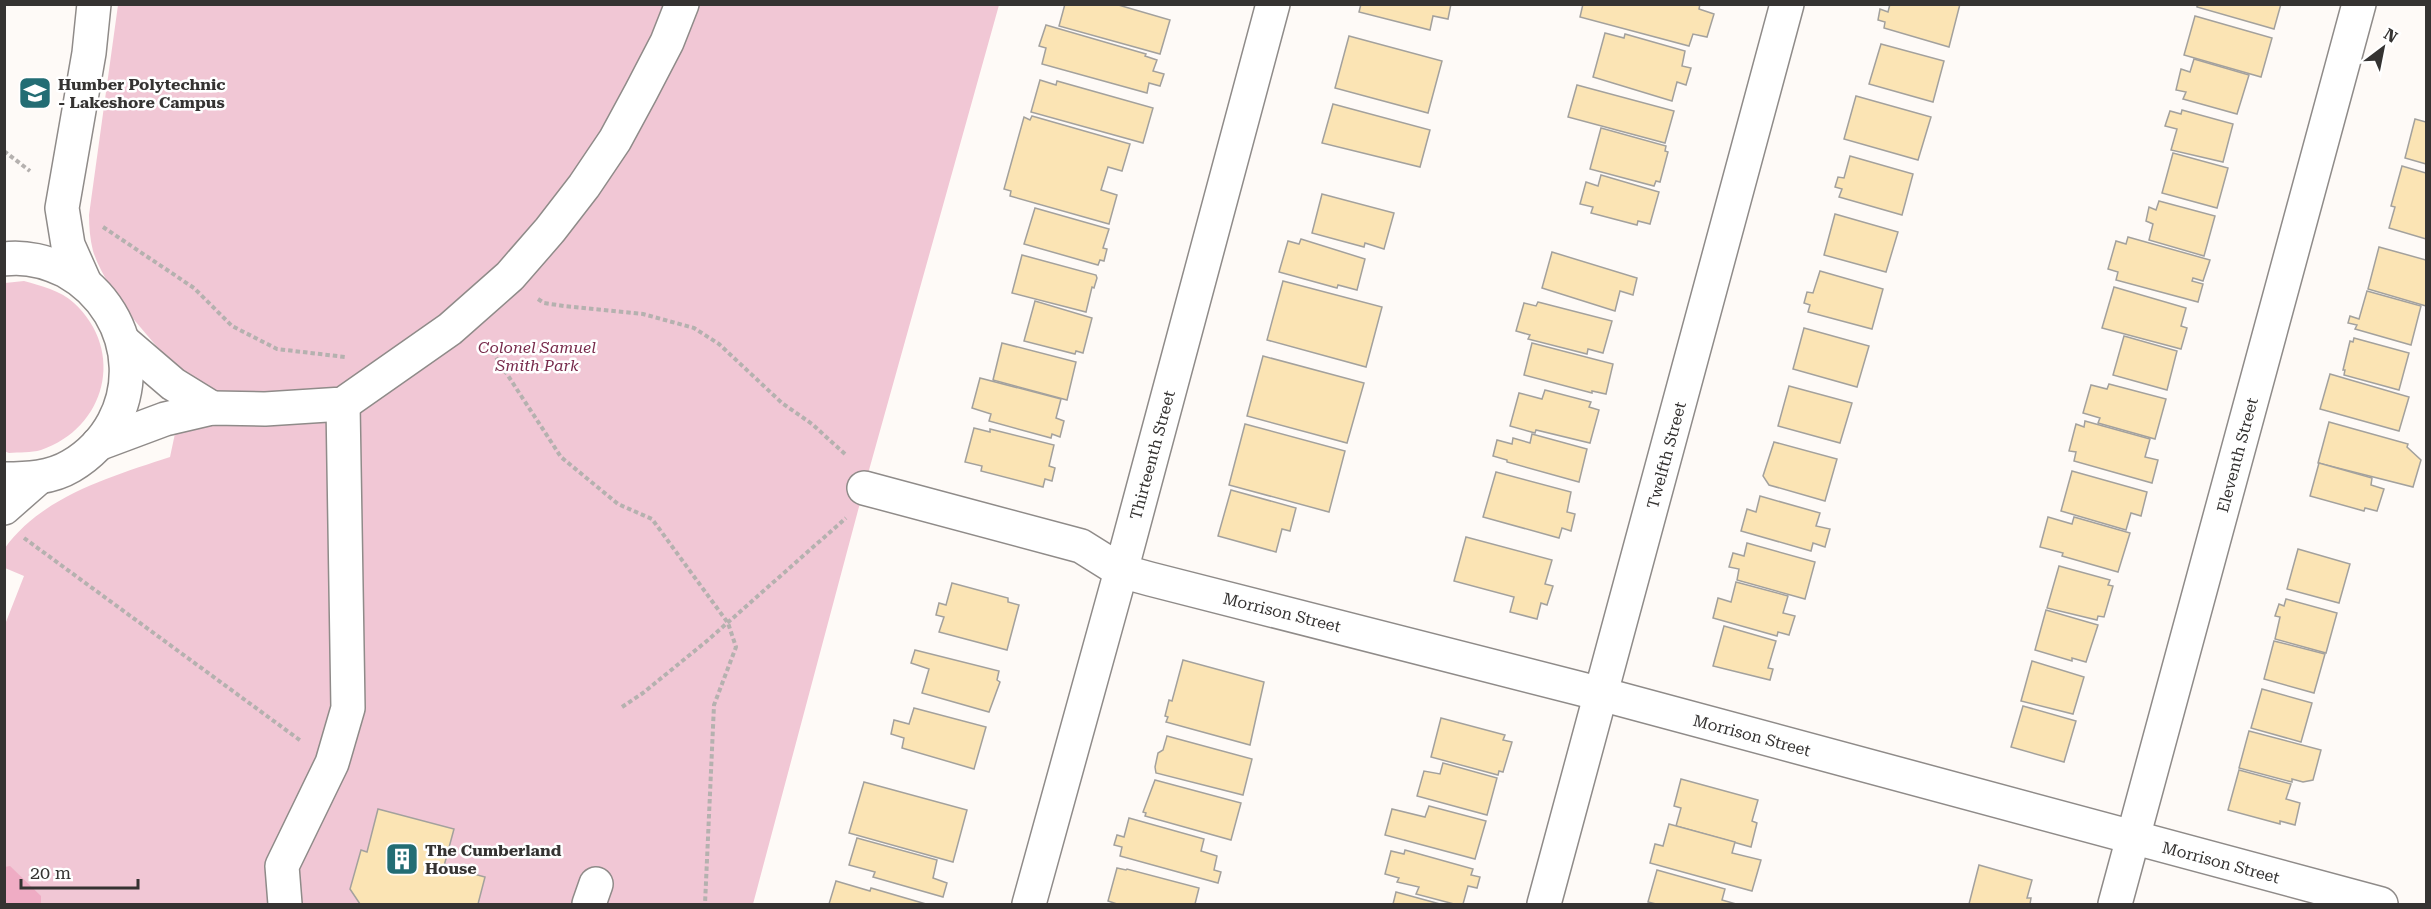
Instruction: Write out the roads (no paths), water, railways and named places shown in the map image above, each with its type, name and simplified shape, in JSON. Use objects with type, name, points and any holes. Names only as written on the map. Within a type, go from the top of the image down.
[{"type":"street","points":[[94,4],[89,52],[64,203],[68,245],[84,281],[109,309],[124,342],[127,379],[118,414],[99,444]]},
{"type":"street","points":[[4,508],[37,479],[70,466],[99,444],[165,419],[212,408],[265,409],[343,404],[383,378],[467,314],[510,276],[550,230],[615,140],[667,42],[682,4]]},
{"type":"street","name":"Thirteenth Street","points":[[1029,904],[1273,4]]},
{"type":"street","name":"Twelfth Street","points":[[1544,904],[1787,4]]},
{"type":"street","name":"Eleventh Street","points":[[2115,904],[2360,4]]},
{"type":"street","points":[[10,258],[40,237],[64,203]]},
{"type":"street","points":[[10,258],[52,264],[84,281]]},
{"type":"street","points":[[124,342],[173,384],[212,408]]},
{"type":"street","points":[[285,904],[282,866],[332,763],[348,708],[343,404]]},
{"type":"street","points":[[4,479],[37,479]]},
{"type":"street","name":"Morrison Street","points":[[864,488],[1081,546],[1121,571],[1601,694],[2381,904]]},
{"type":"place","name":"Humber Polytechnic - Lakeshore Campus","points":[[35,93]]},
{"type":"place","name":"The Cumberland House","points":[[402,859]]},
{"type":"park label","name":"Colonel Samuel Smith Park","points":[[537,356]]}]
